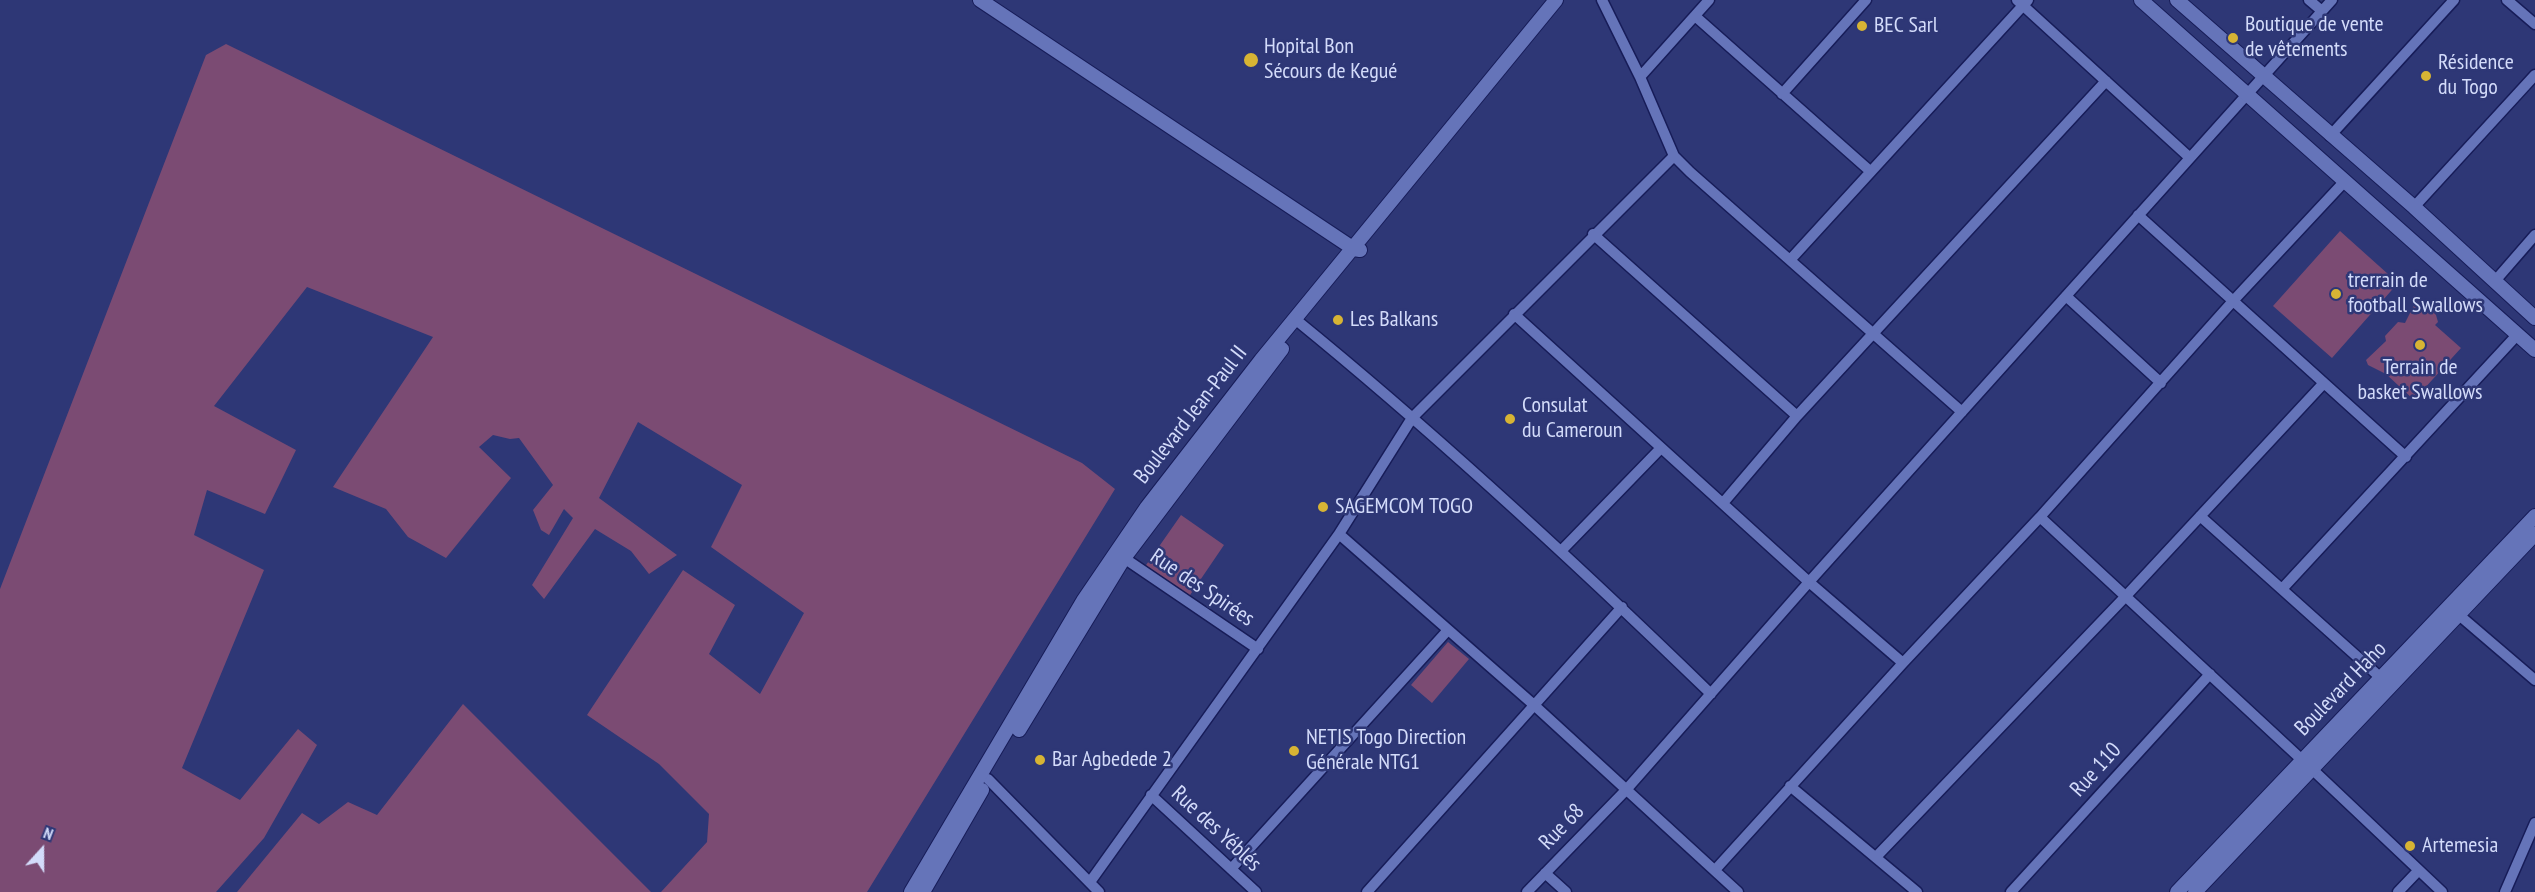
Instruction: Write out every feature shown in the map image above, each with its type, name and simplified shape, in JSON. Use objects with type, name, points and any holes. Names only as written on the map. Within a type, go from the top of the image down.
[{"type":"main road","name":"Boulevard Jean-Paul II","points":[[1358,249],[1556,0]]},
{"type":"main road","name":"Boulevard Jean-Paul II","points":[[910,892],[1089,591],[1147,507],[1564,0]]},
{"type":"main road","points":[[2141,0],[2535,350]]},
{"type":"main road","points":[[2177,0],[2414,207],[2535,317]]},
{"type":"main road","points":[[988,2],[1358,249]]},
{"type":"main road","name":"Boulevard Jean-Paul II","points":[[923,892],[988,780],[1124,558],[1298,322]]},
{"type":"main road","name":"Boulevard Haho","points":[[2177,892],[2301,759],[2535,516]]},
{"type":"main road","name":"Boulevard Haho","points":[[2195,892],[2535,535]]},
{"type":"street","points":[[1602,0],[1640,77],[1674,156],[1962,412]]},
{"type":"street","points":[[1640,77],[1709,0]]},
{"type":"street","points":[[1782,94],[1866,0]]},
{"type":"street","points":[[2309,0],[2322,11]]},
{"type":"street","name":"Rue 68","points":[[1527,892],[1626,790],[1809,582],[2332,0]]},
{"type":"street","points":[[2330,136],[2454,0]]},
{"type":"street","points":[[2507,0],[2535,24]]},
{"type":"street","points":[[1790,260],[2023,2],[2189,157]]},
{"type":"street","points":[[1695,16],[1870,171]]},
{"type":"street","points":[[2414,207],[2535,75]]},
{"type":"street","points":[[1723,503],[1797,416],[2106,81]]},
{"type":"street","points":[[1090,882],[1339,534],[1412,418],[1593,234],[1674,156]]},
{"type":"street","points":[[1714,870],[2040,517],[2233,301],[2345,181]]},
{"type":"street","points":[[2138,215],[2406,457]]},
{"type":"street","points":[[1593,234],[1797,416]]},
{"type":"street","points":[[2495,281],[2535,235]]},
{"type":"street","points":[[2066,296],[2161,383]]},
{"type":"street","points":[[1514,314],[1809,582],[1903,663]]},
{"type":"street","points":[[1298,322],[1412,418],[1562,552],[1711,694]]},
{"type":"street","points":[[2282,589],[2518,334]]},
{"type":"street","points":[[1876,857],[2125,597],[2323,384]]},
{"type":"street","points":[[1562,552],[1661,448]]},
{"type":"street","points":[[2200,516],[2381,678]]},
{"type":"street","points":[[2040,517],[2301,759]]},
{"type":"street","points":[[1339,534],[1534,705],[1738,892]]},
{"type":"street","name":"Rue des Spirées","points":[[1124,558],[1258,650]]},
{"type":"street","points":[[1367,892],[1622,607]]},
{"type":"street","points":[[2459,615],[2535,680]]},
{"type":"street","points":[[1231,869],[1448,630]]},
{"type":"street","name":"Rue 110","points":[[2011,892],[2210,674]]},
{"type":"street","points":[[2313,770],[2442,892]]},
{"type":"street","points":[[988,780],[1099,892]]},
{"type":"street","points":[[1790,786],[1917,892]]},
{"type":"street","name":"Rue des Yéblés","points":[[1151,795],[1256,892]]},
{"type":"street","points":[[2505,892],[2535,823]]},
{"type":"street","points":[[2398,892],[2418,871]]},
{"type":"street","points":[[1545,873],[1566,892]]},
{"type":"shaded area","points":[[226,44],[1082,463],[1115,489],[867,892],[661,892],[707,842],[709,814],[659,764],[587,715],[683,570],[735,605],[709,654],[760,694],[804,613],[711,547],[742,485],[638,422],[599,498],[677,555],[649,574],[631,551],[595,529],[544,599],[532,585],[573,518],[564,509],[549,535],[541,530],[533,510],[553,485],[519,438],[510,439],[493,435],[479,447],[511,478],[446,558],[408,537],[386,509],[333,487],[433,337],[307,287],[214,406],[296,450],[265,514],[207,490],[194,535],[264,570],[182,768],[240,800],[298,729],[317,745],[264,838],[216,892],[0,892],[0,589],[206,55]]},
{"type":"shaded area","name":"trerrain de football Swallows","points":[[2340,231],[2398,283],[2332,358],[2273,306]]},
{"type":"shaded area","name":"Terrain de basket Swallows","points":[[2419,295],[2436,315],[2438,322],[2435,325],[2461,348],[2414,400],[2386,374],[2368,365],[2366,360],[2386,341],[2385,336],[2398,322],[2405,323]]},
{"type":"shaded area","points":[[1181,515],[1224,545],[1188,598],[1144,568]]},
{"type":"shaded area","points":[[1448,642],[1469,659],[1432,703],[1411,685]]},
{"type":"shaded area","points":[[463,704],[651,892],[237,892],[302,813],[319,824],[348,802],[377,815]]},
{"type":"place","name":"BEC Sarl","points":[[1862,26]]},
{"type":"place","name":"Boutique de vente de vêtements","points":[[2233,38]]},
{"type":"place","name":"Hopital Bon Sécours de Kegué","points":[[1251,60]]},
{"type":"place","name":"Résidence du Togo","points":[[2426,76]]},
{"type":"place","name":"trerrain de football Swallows","points":[[2336,294]]},
{"type":"place","name":"Les Balkans","points":[[1338,320]]},
{"type":"place","name":"Terrain de basket Swallows","points":[[2420,345]]},
{"type":"place","name":"Consulat du Cameroun","points":[[1510,419]]},
{"type":"place","name":"SAGEMCOM TOGO","points":[[1323,507]]},
{"type":"place","name":"NETIS Togo Direction Générale NTG1","points":[[1294,751]]},
{"type":"place","name":"Bar Agbedede 2","points":[[1040,760]]},
{"type":"place","name":"Artemesia","points":[[2410,846]]}]
